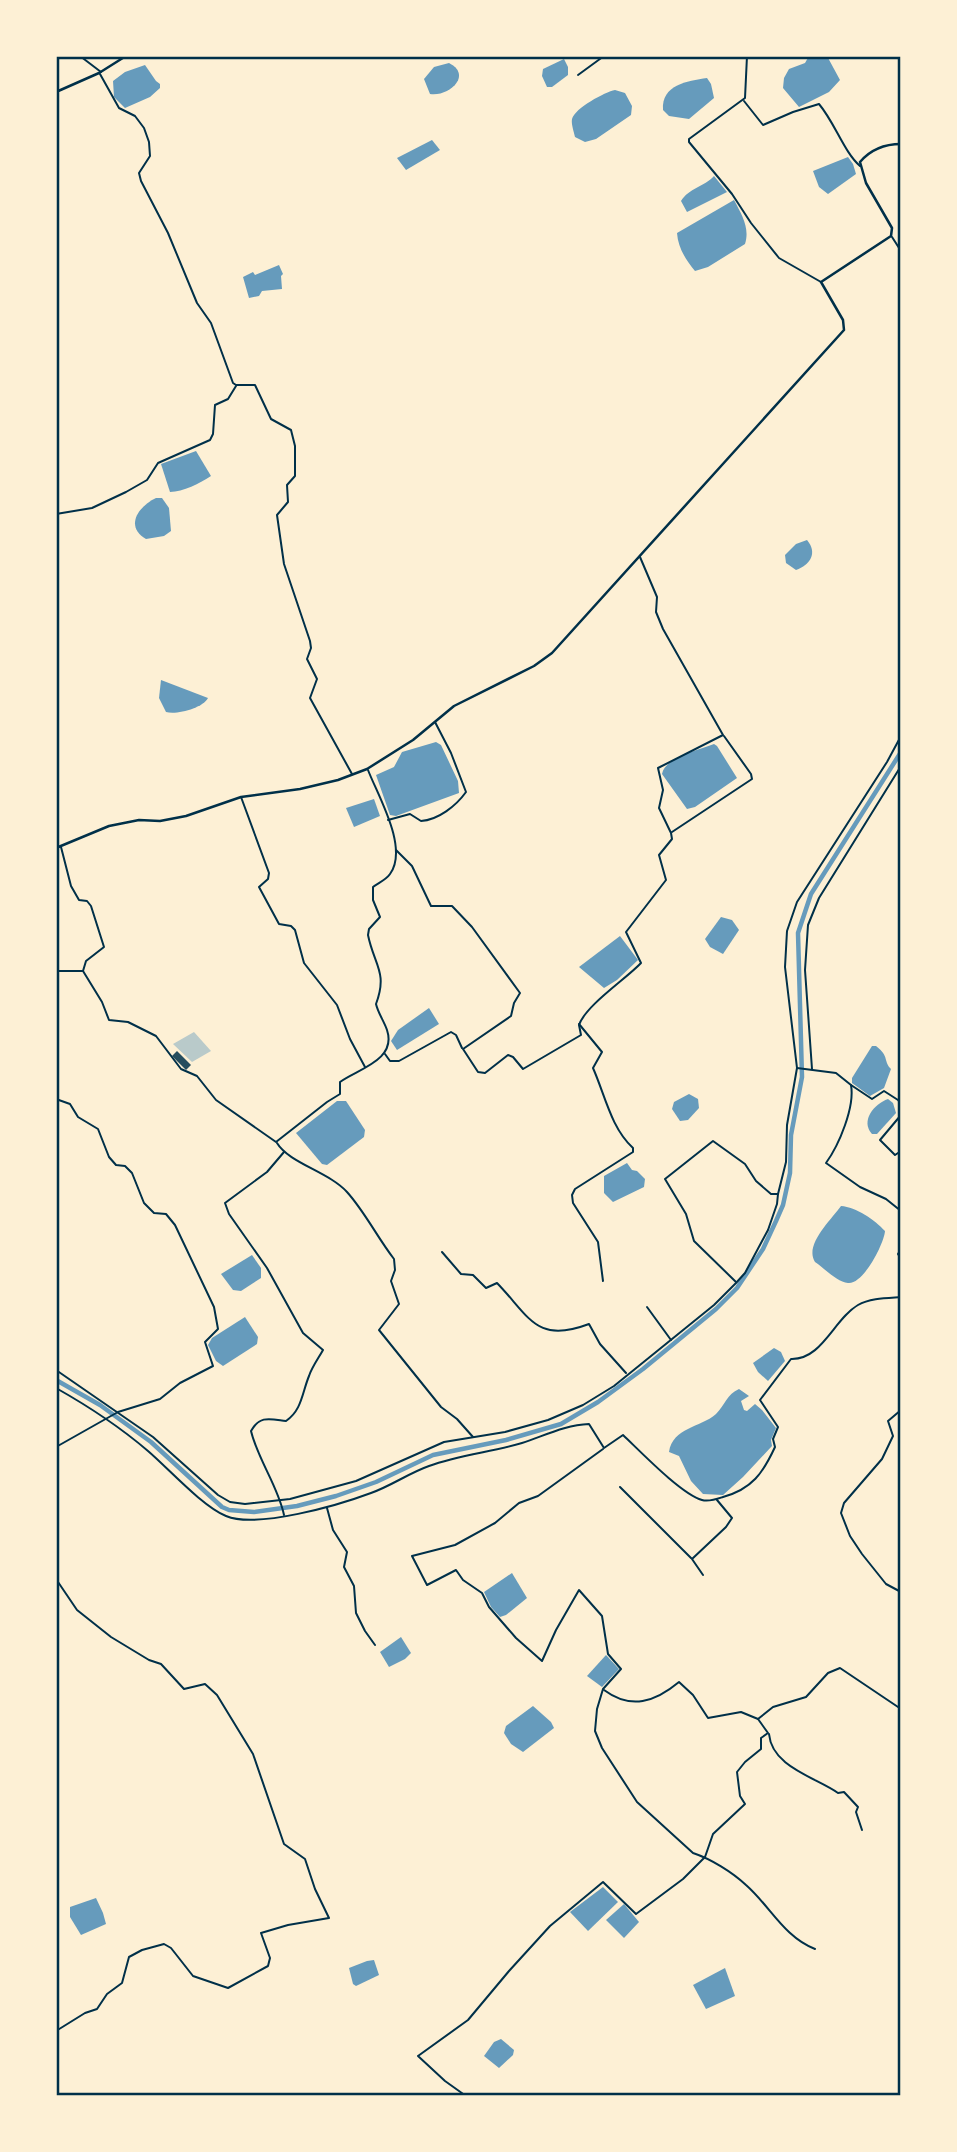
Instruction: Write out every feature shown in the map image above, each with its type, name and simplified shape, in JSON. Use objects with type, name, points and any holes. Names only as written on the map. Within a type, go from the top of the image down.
[{"type":"street","points":[[80,56],[100,72],[119,108],[135,116],[144,128],[150,156],[139,173],[141,181],[168,233],[197,303],[211,323],[233,383],[255,385],[271,419],[290,428],[295,476],[286,485],[288,502],[277,516],[281,549],[293,595],[310,641],[311,648],[307,659],[317,679],[310,698],[352,774]]},
{"type":"street","points":[[56,92],[100,72],[126,56]]},
{"type":"street","points":[[579,75],[604,56]]},
{"type":"street","points":[[747,56],[743,100],[763,125],[819,104],[837,128],[850,156],[860,166],[866,183],[892,228],[891,236],[901,251]]},
{"type":"street","points":[[56,848],[109,826],[186,816],[241,797],[300,789],[367,769],[392,755],[454,706],[534,666],[552,653],[844,330],[844,320],[821,282],[779,258],[716,174],[688,142],[743,100]]},
{"type":"street","points":[[860,166],[865,155],[885,144],[901,144]]},
{"type":"street","points":[[821,282],[891,236]]},
{"type":"street","points":[[56,514],[92,508],[126,492],[146,480],[158,463],[210,440],[213,434],[215,405],[228,398],[236,385]]},
{"type":"street","points":[[639,556],[657,597],[656,612],[663,629],[723,735],[752,779],[671,833]]},
{"type":"street","points":[[388,820],[410,814],[421,821],[433,819],[466,792],[451,752],[434,722]]},
{"type":"street","points":[[579,1023],[605,994],[641,963],[626,932],[666,880],[659,855],[669,844],[671,833],[659,808],[663,790],[658,768],[723,735]]},
{"type":"street","points":[[56,1370],[153,1437],[218,1495],[230,1502],[260,1504],[281,1502],[356,1481],[444,1442],[505,1432],[566,1413],[614,1386],[714,1305],[736,1283],[768,1230],[786,1162],[787,1125],[797,1068],[785,967],[787,931],[797,902],[901,736]]},
{"type":"street","points":[[812,1069],[805,970],[808,925],[819,898],[901,765]]},
{"type":"street","points":[[367,769],[395,838],[396,850],[392,872],[373,887],[373,901],[380,917],[369,929],[380,971],[382,992],[376,1002],[388,1035],[386,1058],[394,1063],[451,1032],[456,1035],[475,1068],[482,1073],[508,1055],[523,1069],[582,1035],[579,1023]]},
{"type":"street","points":[[241,797],[269,873],[268,879],[260,884],[260,890],[279,924],[295,929],[304,963],[337,1004],[350,1039],[365,1068]]},
{"type":"street","points":[[61,846],[73,892],[79,900],[87,901],[91,906],[104,947],[86,961],[83,971],[102,1002],[109,1020],[128,1022],[156,1036],[181,1069],[197,1076],[216,1100],[276,1142],[284,1152],[347,1192],[394,1259],[395,1270],[391,1281],[399,1304],[379,1330],[441,1407],[457,1419],[473,1437]]},
{"type":"street","points":[[396,850],[412,866],[431,906],[452,906],[472,927],[520,993],[514,1003],[511,1017],[463,1049]]},
{"type":"street","points":[[56,971],[83,971]]},
{"type":"street","points":[[579,1023],[603,1052],[592,1067],[616,1126],[633,1148],[633,1152],[575,1189],[572,1195],[573,1203],[598,1242],[603,1281]]},
{"type":"street","points":[[276,1142],[340,1094],[339,1087],[343,1080],[365,1068],[385,1052]]},
{"type":"street","points":[[797,1068],[836,1073],[872,1099],[884,1091],[894,1096],[901,1104]]},
{"type":"street","points":[[852,1086],[850,1109],[827,1163],[859,1187],[886,1199],[901,1211]]},
{"type":"street","points":[[56,1099],[70,1104],[78,1117],[98,1129],[109,1157],[116,1165],[125,1166],[132,1173],[144,1203],[154,1213],[169,1216],[195,1264],[217,1315],[218,1329],[205,1342],[213,1366],[180,1383],[160,1399],[118,1412],[56,1447]]},
{"type":"street","points":[[901,1115],[880,1140],[895,1156],[901,1151]]},
{"type":"street","points":[[736,1283],[694,1241],[686,1214],[665,1179],[713,1141],[745,1164],[756,1181],[771,1194],[778,1194]]},
{"type":"street","points":[[284,1152],[267,1172],[225,1203],[229,1214],[267,1268],[303,1333],[323,1350],[309,1375],[301,1402],[293,1417],[286,1422],[265,1418],[251,1431],[281,1502],[284,1516]]},
{"type":"street","points":[[901,1249],[898,1254],[901,1259]]},
{"type":"street","points":[[442,1252],[461,1274],[473,1275],[486,1288],[497,1283],[528,1318],[541,1328],[563,1333],[589,1324],[600,1344],[627,1373]]},
{"type":"street","points":[[815,1949],[801,1944],[790,1934],[745,1884],[705,1857],[693,1853],[636,1801],[602,1748],[595,1731],[597,1709],[603,1689],[621,1669],[608,1654],[602,1616],[579,1590],[542,1661],[522,1645],[489,1607],[482,1593],[463,1580],[456,1570],[428,1585],[412,1556],[455,1545],[495,1523],[519,1503],[538,1496],[623,1435],[695,1497],[703,1500],[717,1499],[742,1492],[767,1464],[775,1447],[773,1439],[778,1427],[760,1400],[791,1359],[803,1358],[827,1339],[845,1314],[858,1305],[871,1300],[901,1297]]},
{"type":"street","points":[[647,1307],[671,1340]]},
{"type":"street","points":[[56,1388],[84,1404],[145,1449],[215,1511],[233,1519],[284,1516],[327,1507],[372,1493],[429,1466],[521,1443],[575,1425],[589,1424],[604,1448]]},
{"type":"street","points":[[901,1410],[888,1421],[893,1436],[882,1459],[844,1503],[841,1513],[850,1536],[862,1554],[886,1584],[901,1592]]},
{"type":"street","points":[[620,1487],[692,1559],[703,1575]]},
{"type":"street","points":[[692,1559],[732,1518],[717,1499]]},
{"type":"street","points":[[327,1507],[333,1530],[347,1552],[344,1567],[354,1586],[359,1621],[375,1645]]},
{"type":"street","points":[[56,1579],[77,1610],[111,1637],[149,1660],[161,1664],[184,1689],[205,1685],[217,1695],[253,1754],[284,1844],[305,1859],[329,1918],[261,1933],[270,1958],[268,1966],[228,1988],[193,1976],[171,1948],[163,1944],[142,1950],[129,1957],[122,1983],[107,1994],[97,2009],[85,2013],[56,2031]]},
{"type":"street","points":[[758,1719],[773,1707],[806,1697],[828,1672],[840,1668],[901,1709]]},
{"type":"street","points":[[603,1689],[615,1698],[634,1702],[656,1698],[679,1682],[693,1695],[708,1718],[741,1712],[758,1719],[768,1733],[771,1747],[800,1773],[838,1793],[844,1792],[858,1807],[856,1812],[862,1830]]},
{"type":"street","points":[[466,2096],[418,2056],[468,2020],[550,1926],[603,1882],[636,1914],[682,1879],[705,1857],[713,1834],[745,1804],[740,1796],[737,1772],[761,1749],[761,1738],[768,1733]]},
{"type":"shaded area","points":[[194,1032],[211,1051],[192,1062],[173,1044]]},
{"type":"water","points":[[809,56],[827,56],[840,80],[829,92],[799,107],[783,88],[784,78],[789,69],[805,63]]},
{"type":"water","points":[[564,59],[568,75],[552,87],[547,87],[542,76],[543,69]]},
{"type":"water","points":[[449,63],[459,73],[456,84],[444,92],[430,94],[424,79],[434,67]]},
{"type":"water","points":[[145,65],[160,84],[160,88],[150,97],[125,108],[114,97],[113,81],[125,72]]},
{"type":"water","points":[[707,78],[714,98],[689,119],[669,116],[663,110],[663,102],[671,90],[684,83]]},
{"type":"water","points":[[615,90],[625,93],[632,106],[631,115],[596,139],[585,142],[575,137],[572,121],[574,115],[591,101]]},
{"type":"water","points":[[432,140],[440,150],[406,170],[397,158]]},
{"type":"water","points":[[848,157],[856,174],[828,194],[819,187],[813,171]]},
{"type":"water","points":[[714,176],[727,192],[687,212],[681,201],[688,193]]},
{"type":"water","points":[[734,200],[746,227],[745,244],[708,267],[695,271],[683,254],[677,233]]},
{"type":"water","points":[[279,265],[283,274],[282,289],[262,291],[259,296],[249,298],[243,277]]},
{"type":"water","points":[[196,451],[211,476],[186,489],[170,492],[161,464]]},
{"type":"water","points":[[156,498],[162,498],[169,508],[171,531],[164,536],[146,539],[136,528],[136,517],[144,506]]},
{"type":"water","points":[[807,540],[812,549],[811,558],[796,570],[786,563],[785,555],[796,544]]},
{"type":"water","points":[[161,680],[208,698],[201,705],[189,710],[166,712],[159,698]]},
{"type":"water","points":[[436,742],[441,745],[458,781],[459,793],[396,816],[390,815],[376,775],[394,767],[402,752]]},
{"type":"water","points":[[714,744],[737,778],[695,807],[687,809],[662,774],[664,768],[676,759]]},
{"type":"water","points":[[374,799],[380,816],[354,827],[346,808]]},
{"type":"water","points":[[721,917],[732,920],[739,930],[723,954],[710,947],[705,939]]},
{"type":"water","points":[[620,936],[638,960],[604,988],[579,967]]},
{"type":"water","points":[[429,1008],[439,1024],[397,1050],[391,1041],[398,1030]]},
{"type":"water","points":[[872,1046],[876,1046],[883,1053],[891,1069],[884,1088],[870,1096],[852,1083],[852,1078]]},
{"type":"water","points":[[689,1094],[698,1099],[699,1108],[688,1120],[680,1121],[672,1109],[674,1102]]},
{"type":"water","points":[[888,1099],[893,1103],[896,1113],[877,1134],[872,1134],[867,1124],[870,1114]]},
{"type":"water","points":[[337,1101],[346,1101],[365,1130],[364,1137],[327,1165],[322,1164],[296,1133]]},
{"type":"water","points":[[627,1163],[645,1179],[644,1187],[613,1202],[604,1193],[604,1176]]},
{"type":"water","points":[[841,1206],[865,1215],[885,1231],[877,1254],[866,1271],[854,1282],[848,1283],[839,1280],[815,1262],[813,1255],[813,1248],[820,1233]]},
{"type":"water","points":[[252,1255],[261,1268],[261,1278],[241,1291],[233,1290],[221,1274]]},
{"type":"water","points":[[245,1317],[258,1337],[257,1344],[223,1366],[216,1361],[208,1345],[212,1338]]},
{"type":"water","points":[[774,1348],[781,1352],[785,1361],[768,1381],[753,1363]]},
{"type":"water","points":[[739,1389],[749,1396],[741,1401],[744,1410],[747,1411],[755,1404],[776,1428],[771,1440],[772,1446],[723,1495],[703,1494],[691,1481],[679,1456],[669,1452],[676,1437],[710,1419]]},
{"type":"water","points":[[512,1573],[527,1598],[500,1617],[491,1607],[484,1592]]},
{"type":"water","points":[[401,1637],[411,1653],[389,1667],[380,1652]]},
{"type":"water","points":[[606,1655],[619,1669],[602,1687],[587,1676]]},
{"type":"water","points":[[533,1706],[554,1728],[523,1752],[511,1744],[504,1733],[506,1726]]},
{"type":"water","points":[[603,1887],[618,1902],[588,1931],[570,1912]]},
{"type":"water","points":[[96,1898],[106,1924],[81,1935],[70,1917],[70,1907]]},
{"type":"water","points":[[624,1904],[639,1922],[624,1938],[606,1920]]},
{"type":"water","points":[[374,1960],[379,1975],[356,1986],[353,1984],[349,1968]]},
{"type":"water","points":[[725,1968],[735,1996],[706,2009],[693,1985]]},
{"type":"water","points":[[501,2039],[514,2050],[513,2055],[499,2068],[484,2056],[494,2042]]},
{"type":"building","points":[[177,1051],[191,1065],[186,1070],[172,1056]]},
{"type":"waterway","points":[[56,1380],[100,1405],[151,1442],[222,1507],[254,1512],[297,1506],[336,1496],[376,1482],[433,1455],[506,1440],[561,1424],[598,1402],[643,1369],[716,1309],[737,1288],[763,1249],[783,1205],[790,1173],[791,1135],[802,1077],[798,933],[811,894],[901,752]]}]
